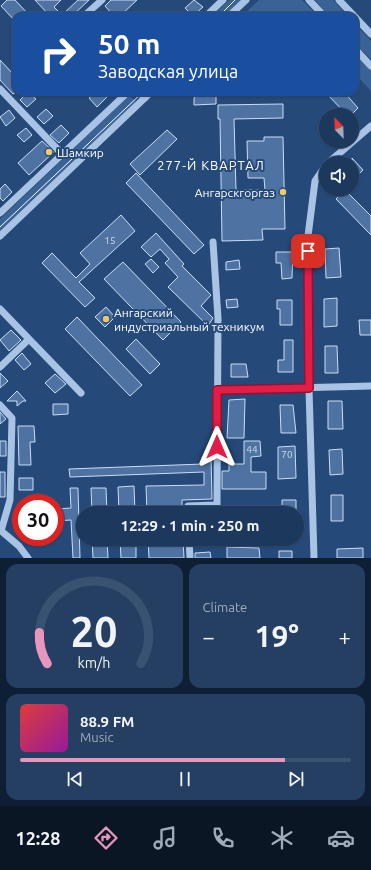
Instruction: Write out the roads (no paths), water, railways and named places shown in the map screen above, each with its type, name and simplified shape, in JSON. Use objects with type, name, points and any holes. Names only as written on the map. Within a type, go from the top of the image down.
[{"type":"street","points":[[88,12],[102,0]]},
{"type":"street","points":[[211,0],[217,6]]},
{"type":"street","points":[[210,12],[223,0]]},
{"type":"street","points":[[233,12],[246,0]]},
{"type":"street","points":[[309,0],[320,12]]},
{"type":"street","points":[[339,0],[351,12]]},
{"type":"street","points":[[359,20],[371,34]]},
{"type":"street","points":[[359,53],[371,66]]},
{"type":"street","points":[[0,89],[62,154]]},
{"type":"street","points":[[1,211],[124,96]]},
{"type":"street","points":[[0,236],[145,98]]},
{"type":"street","points":[[336,156],[371,126]]},
{"type":"street","points":[[314,558],[309,388],[308,236],[315,181],[319,175]]},
{"type":"street","points":[[188,506],[217,505],[218,318],[213,242]]},
{"type":"street","points":[[0,309],[28,340],[82,393]]},
{"type":"street","points":[[0,367],[28,340]]},
{"type":"street","points":[[217,390],[371,386]]},
{"type":"street","points":[[0,405],[12,418],[10,500],[0,530],[19,546],[28,558]]},
{"type":"street","points":[[189,546],[190,558]]},
{"type":"tram line","points":[[223,12],[235,0]]},
{"type":"tram line","points":[[0,227],[139,96]]},
{"type":"place","name":"Шамкир","points":[[49,152]]},
{"type":"place","name":"Ангарскгоргаз","points":[[283,192]]},
{"type":"place","name":"Ангарский индустриальный техникум","points":[[106,319]]},
{"type":"district","name":"277-Й КВАРТАЛ","points":[[211,165]]}]
